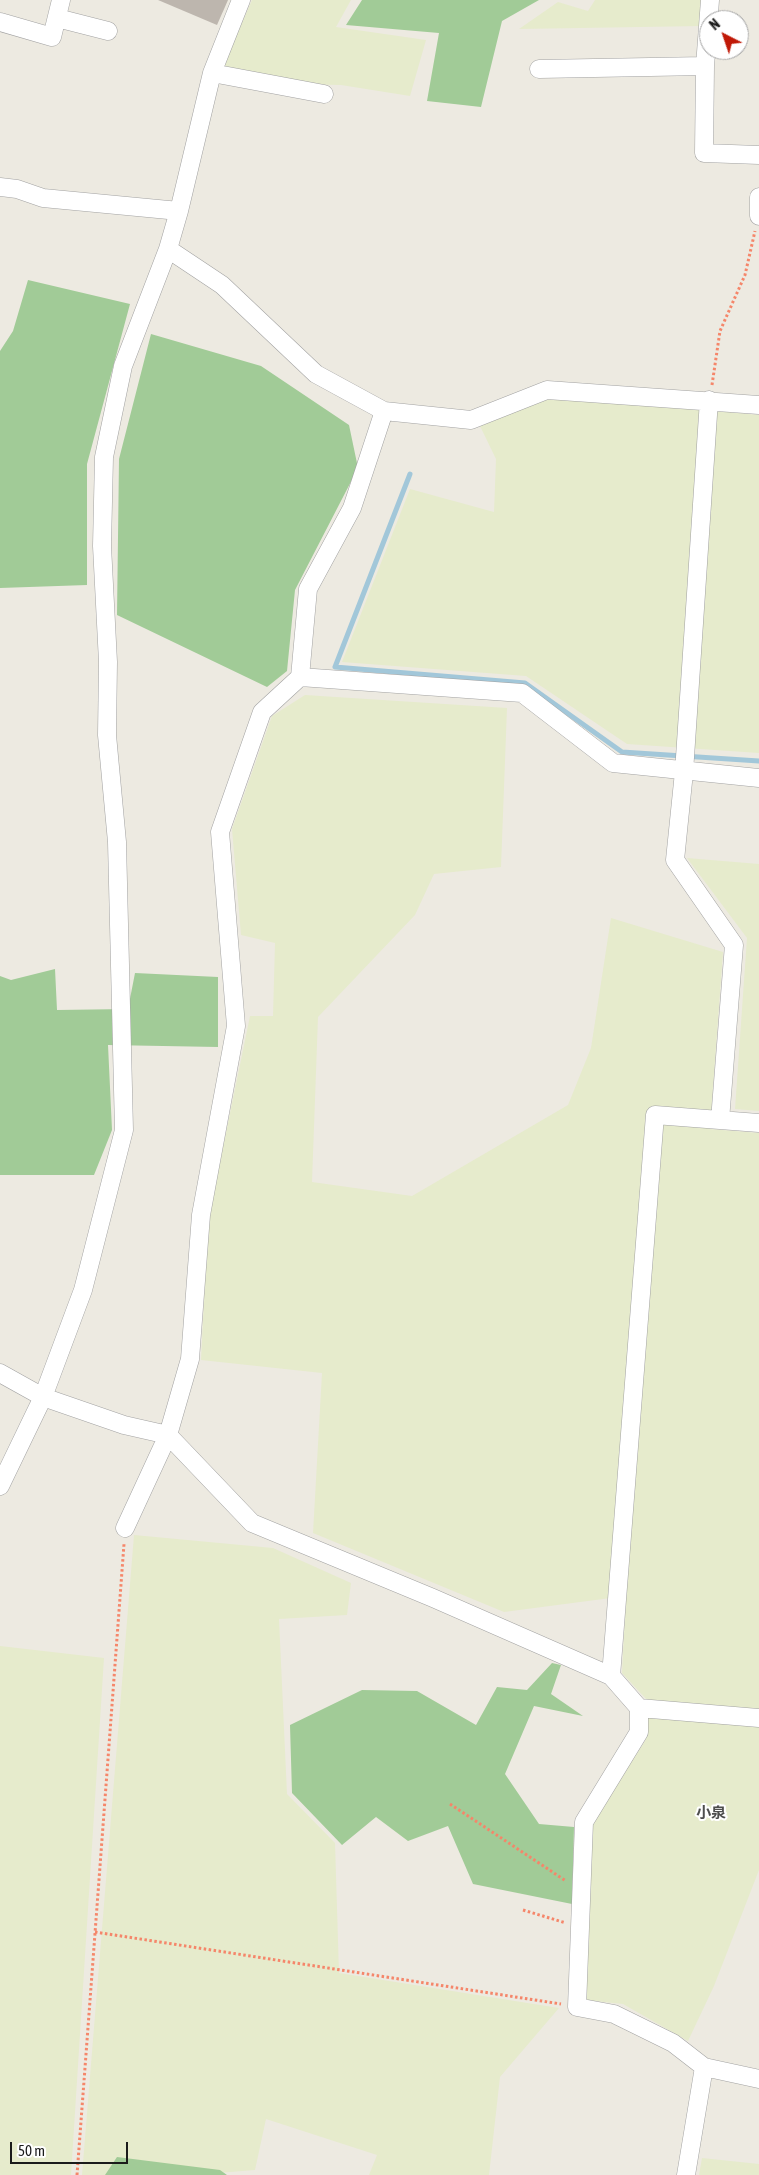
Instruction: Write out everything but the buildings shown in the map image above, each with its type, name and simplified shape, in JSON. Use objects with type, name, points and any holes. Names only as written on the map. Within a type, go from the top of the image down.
[{"type":"street","points":[[0,22],[52,37],[61,0]]},
{"type":"street","points":[[0,1486],[43,1397],[82,1290],[124,1130],[116,842],[107,735],[108,662],[102,546],[104,457],[123,366],[168,249],[180,211],[212,73],[241,0]]},
{"type":"street","points":[[710,0],[705,66],[704,153],[759,155]]},
{"type":"street","points":[[56,18],[108,31]]},
{"type":"street","points":[[539,69],[705,66]]},
{"type":"street","points":[[212,73],[324,94]]},
{"type":"street","points":[[0,187],[17,188],[43,198],[180,211]]},
{"type":"street","points":[[758,216],[759,196]]},
{"type":"street","points":[[168,249],[222,285],[316,374],[384,411],[471,420],[547,390],[759,405]]},
{"type":"street","points":[[709,400],[684,772],[675,860],[734,945],[720,1120]]},
{"type":"street","points":[[125,1528],[168,1435],[190,1359],[201,1215],[236,1026],[220,832],[262,712],[300,677],[308,589],[352,508],[384,411]]},
{"type":"street","points":[[300,677],[522,693],[613,763],[684,772],[759,778]]},
{"type":"street","points":[[611,1676],[655,1115],[759,1123]]},
{"type":"street","points":[[0,1373],[43,1397],[124,1426],[168,1435],[252,1523],[432,1598],[611,1676],[639,1708],[639,1732],[584,1822],[578,2007],[614,2014],[673,2043],[704,2067],[759,2080]]},
{"type":"street","points":[[639,1708],[759,1718]]},
{"type":"street","points":[[686,2175],[704,2067]]},
{"type":"path","points":[[709,400],[720,331],[745,275],[758,216]]},
{"type":"path","points":[[77,2175],[125,1528]]},
{"type":"path","points":[[450,1804],[582,1891]]},
{"type":"path","points":[[524,1910],[580,1927]]},
{"type":"path","points":[[95,1932],[578,2007]]},
{"type":"green space","points":[[252,0],[351,0],[336,27],[426,40],[410,96],[341,85],[294,84],[222,68]]},
{"type":"green space","points":[[362,0],[539,0],[502,21],[481,107],[427,101],[439,33],[346,25]]},
{"type":"green space","points":[[595,0],[704,0],[703,10],[699,10],[699,26],[519,29],[558,2],[588,11]]},
{"type":"green space","points":[[28,280],[130,304],[87,464],[87,585],[0,588],[0,351],[13,331]]},
{"type":"green space","points":[[151,334],[261,366],[349,425],[358,468],[295,590],[287,671],[267,687],[117,615],[119,459]]},
{"type":"green space","points":[[549,395],[759,415],[759,753],[627,744],[526,676],[342,662],[410,489],[494,512],[496,459],[480,426]]},
{"type":"green space","points":[[305,695],[507,708],[501,867],[434,874],[415,915],[318,1017],[312,1182],[412,1196],[568,1105],[591,1048],[611,918],[723,952],[710,1129],[759,1133],[759,1710],[648,1701],[622,1673],[626,1596],[504,1612],[313,1533],[322,1373],[201,1360],[208,1220],[250,1016],[273,1016],[275,943],[241,935],[232,829],[272,716]]},
{"type":"green space","points":[[687,858],[759,864],[759,1111],[735,1109],[747,938]]},
{"type":"green space","points":[[55,969],[57,1010],[128,1009],[135,973],[218,977],[218,1047],[108,1045],[112,1130],[94,1175],[0,1175],[0,976],[11,980]]},
{"type":"green space","points":[[134,1535],[273,1548],[351,1583],[347,1615],[279,1619],[287,1794],[335,1843],[339,1973],[559,2008],[500,2077],[489,2175],[369,2175],[377,2155],[266,2119],[255,2170],[193,2175],[82,2175]]},
{"type":"green space","points":[[0,1646],[104,1658],[71,2175],[0,2175]]},
{"type":"green space","points":[[552,1663],[561,1665],[551,1694],[583,1716],[534,1706],[505,1774],[539,1824],[574,1827],[572,1904],[473,1884],[448,1826],[408,1841],[376,1817],[342,1845],[292,1793],[290,1725],[362,1690],[417,1691],[476,1725],[497,1687],[527,1690]]},
{"type":"green space","points":[[648,1716],[759,1725],[759,1870],[714,1986],[688,2041],[623,2004],[585,2000],[590,1825],[645,1741]]},
{"type":"green space","points":[[117,2157],[220,2170],[227,2175],[105,2175]]},
{"type":"green space","points":[[702,2158],[759,2164],[759,2175],[699,2175]]},
{"type":"waterway","points":[[410,474],[335,667],[525,683],[622,752],[759,761]]},
{"type":"district","name":"小泉","points":[[711,1813]]}]
